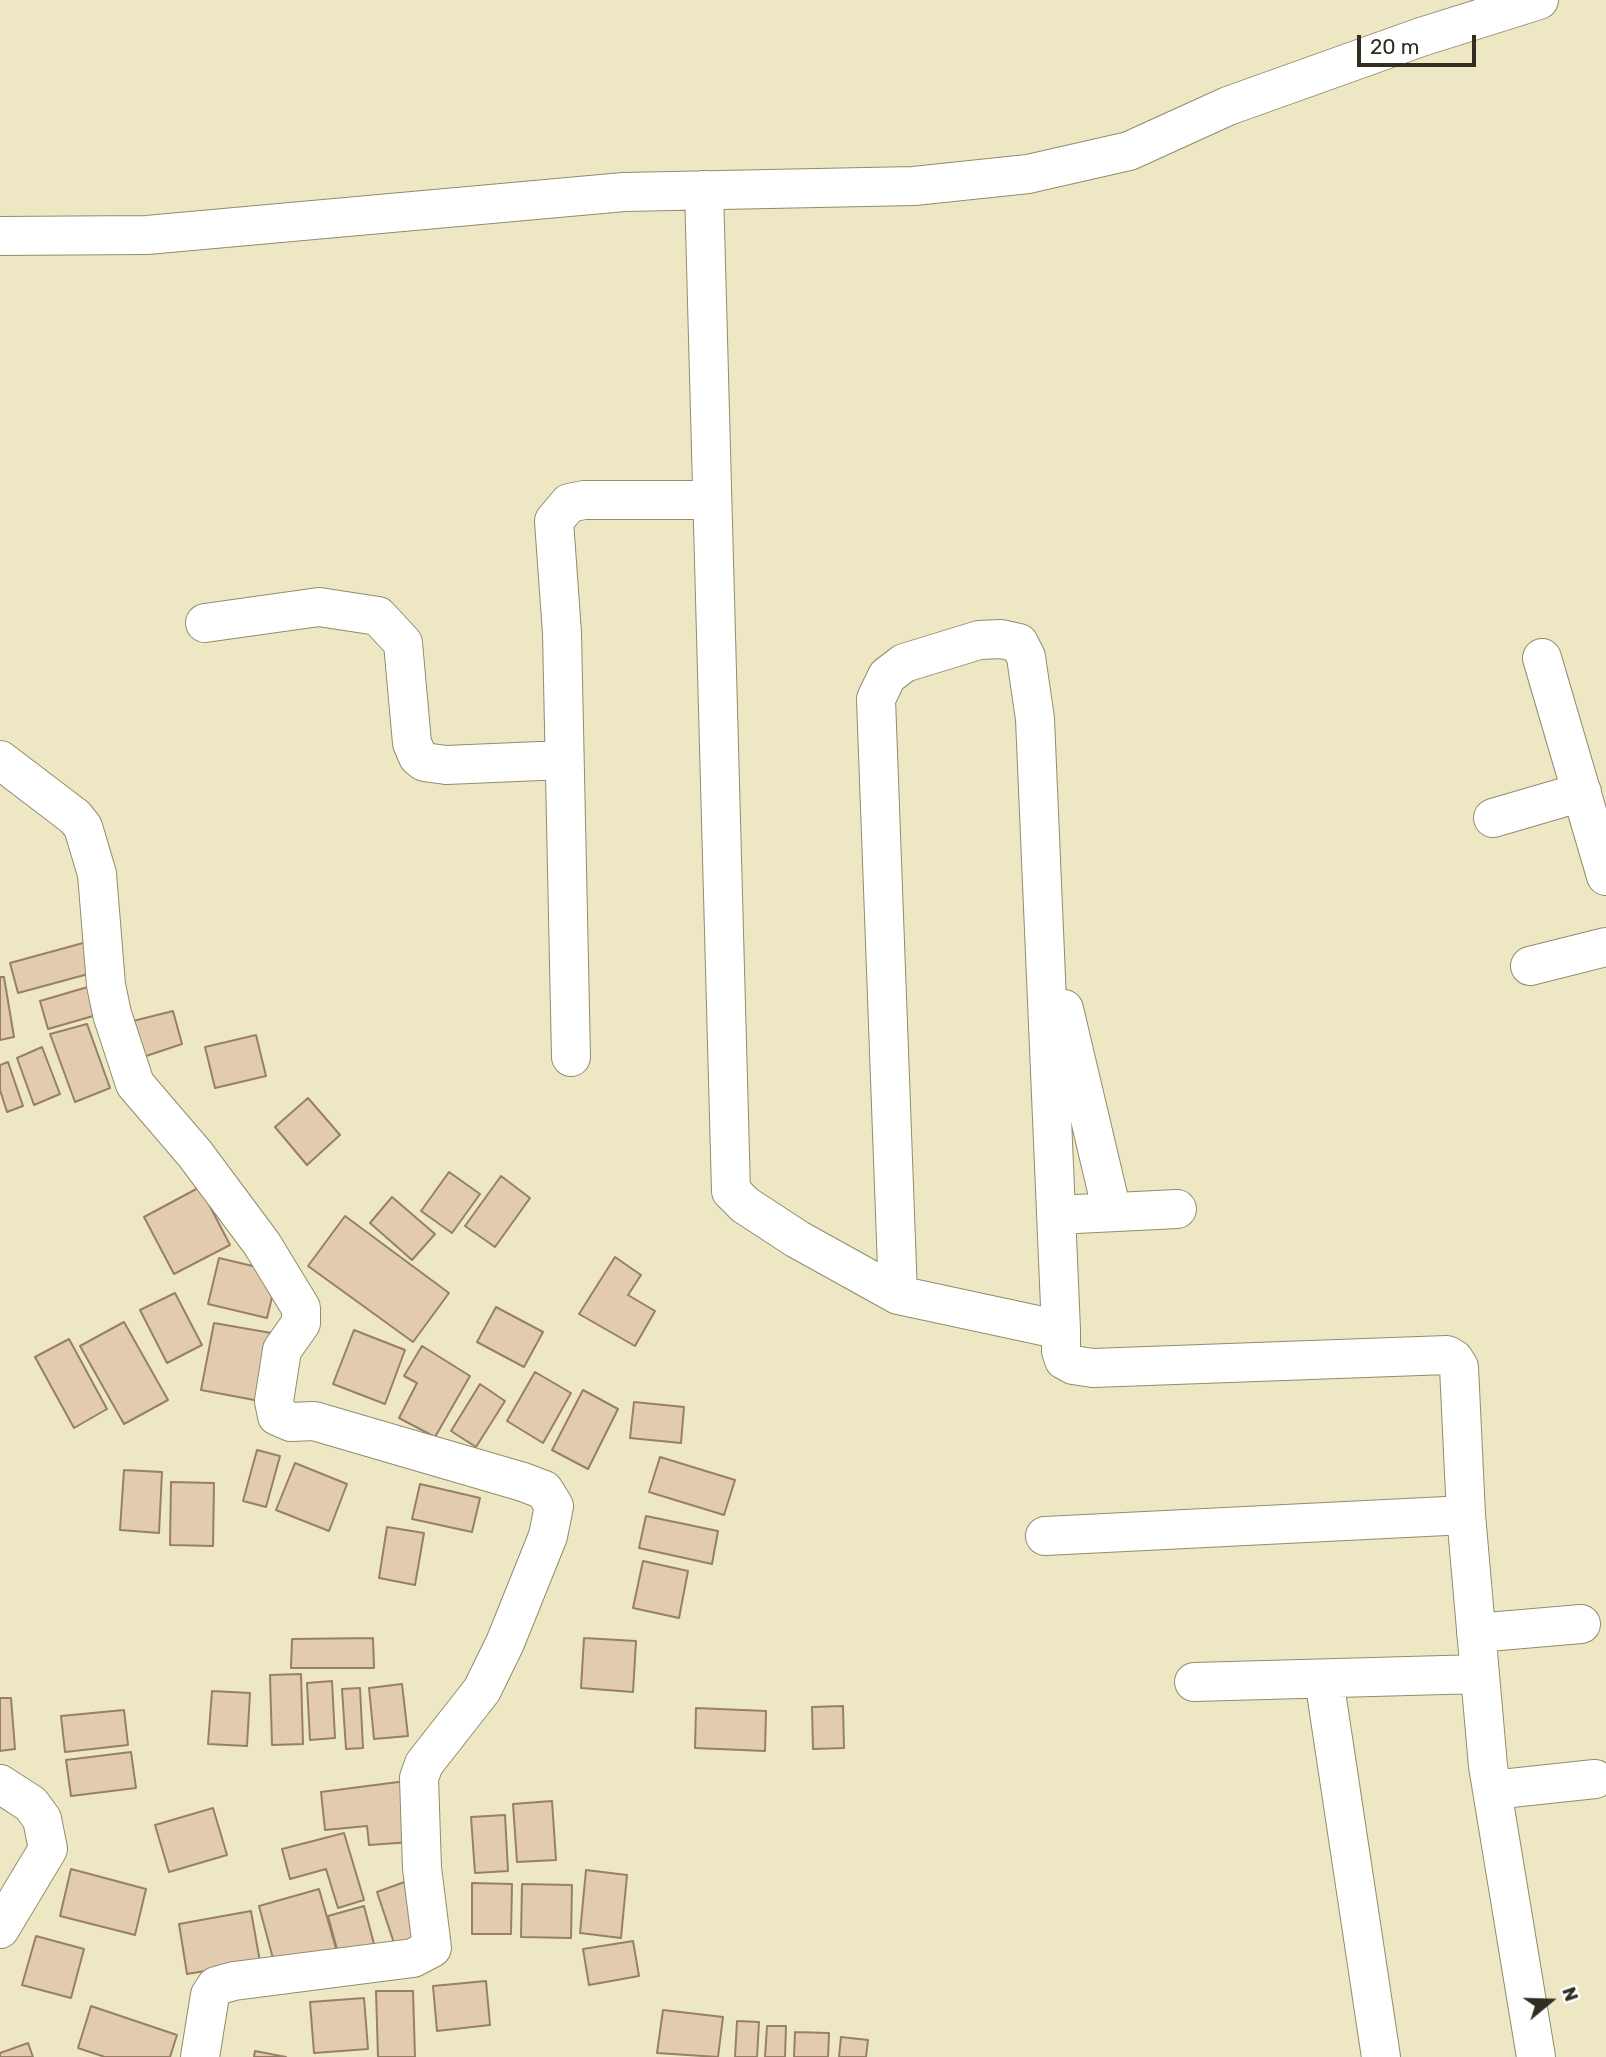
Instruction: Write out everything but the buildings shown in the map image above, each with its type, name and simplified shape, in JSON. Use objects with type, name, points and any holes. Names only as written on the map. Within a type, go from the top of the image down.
[{"type":"street","points":[[0,236],[147,236],[624,192],[914,186],[1028,174],[1129,151],[1228,106],[1421,37],[1539,0]]},
{"type":"street","points":[[704,190],[731,1191],[745,1205],[797,1239],[898,1295],[1061,1330]]},
{"type":"street","points":[[571,1057],[562,634],[554,521],[569,503],[584,500],[712,500]]},
{"type":"street","points":[[205,624],[319,607],[378,615],[403,643],[412,743],[418,757],[424,762],[446,765],[564,760]]},
{"type":"street","points":[[898,1295],[876,699],[887,676],[904,663],[979,640],[1001,639],[1019,643],[1026,657],[1035,719],[1064,1360],[1073,1365],[1093,1368],[1447,1355],[1454,1359],[1459,1367],[1466,1515],[1492,1790],[1536,2057]]},
{"type":"street","points":[[1542,658],[1606,876]]},
{"type":"street","points":[[0,760],[75,817],[83,827],[97,874],[112,1014],[135,1084],[194,1154],[262,1244],[301,1308],[301,1323],[282,1350],[274,1401],[276,1416],[291,1422],[314,1421],[523,1482],[544,1490],[554,1506],[548,1535],[505,1643],[482,1690],[431,1755],[419,1778],[422,1868],[432,1948],[413,1958],[234,1981],[216,1986],[210,1996],[200,2057]]},
{"type":"street","points":[[1493,818],[1582,792]]},
{"type":"street","points":[[1043,918],[1112,1212]]},
{"type":"street","points":[[1530,966],[1606,947]]},
{"type":"street","points":[[1056,1215],[1177,1209]]},
{"type":"street","points":[[1045,1536],[1466,1515]]},
{"type":"street","points":[[1476,1633],[1581,1623]]},
{"type":"street","points":[[1194,1682],[1480,1674]]},
{"type":"street","points":[[1324,1679],[1381,2057]]},
{"type":"street","points":[[1492,1790],[1595,1779]]},
{"type":"street","points":[[0,1784],[31,1804],[42,1819],[48,1849],[0,1929]]}]
